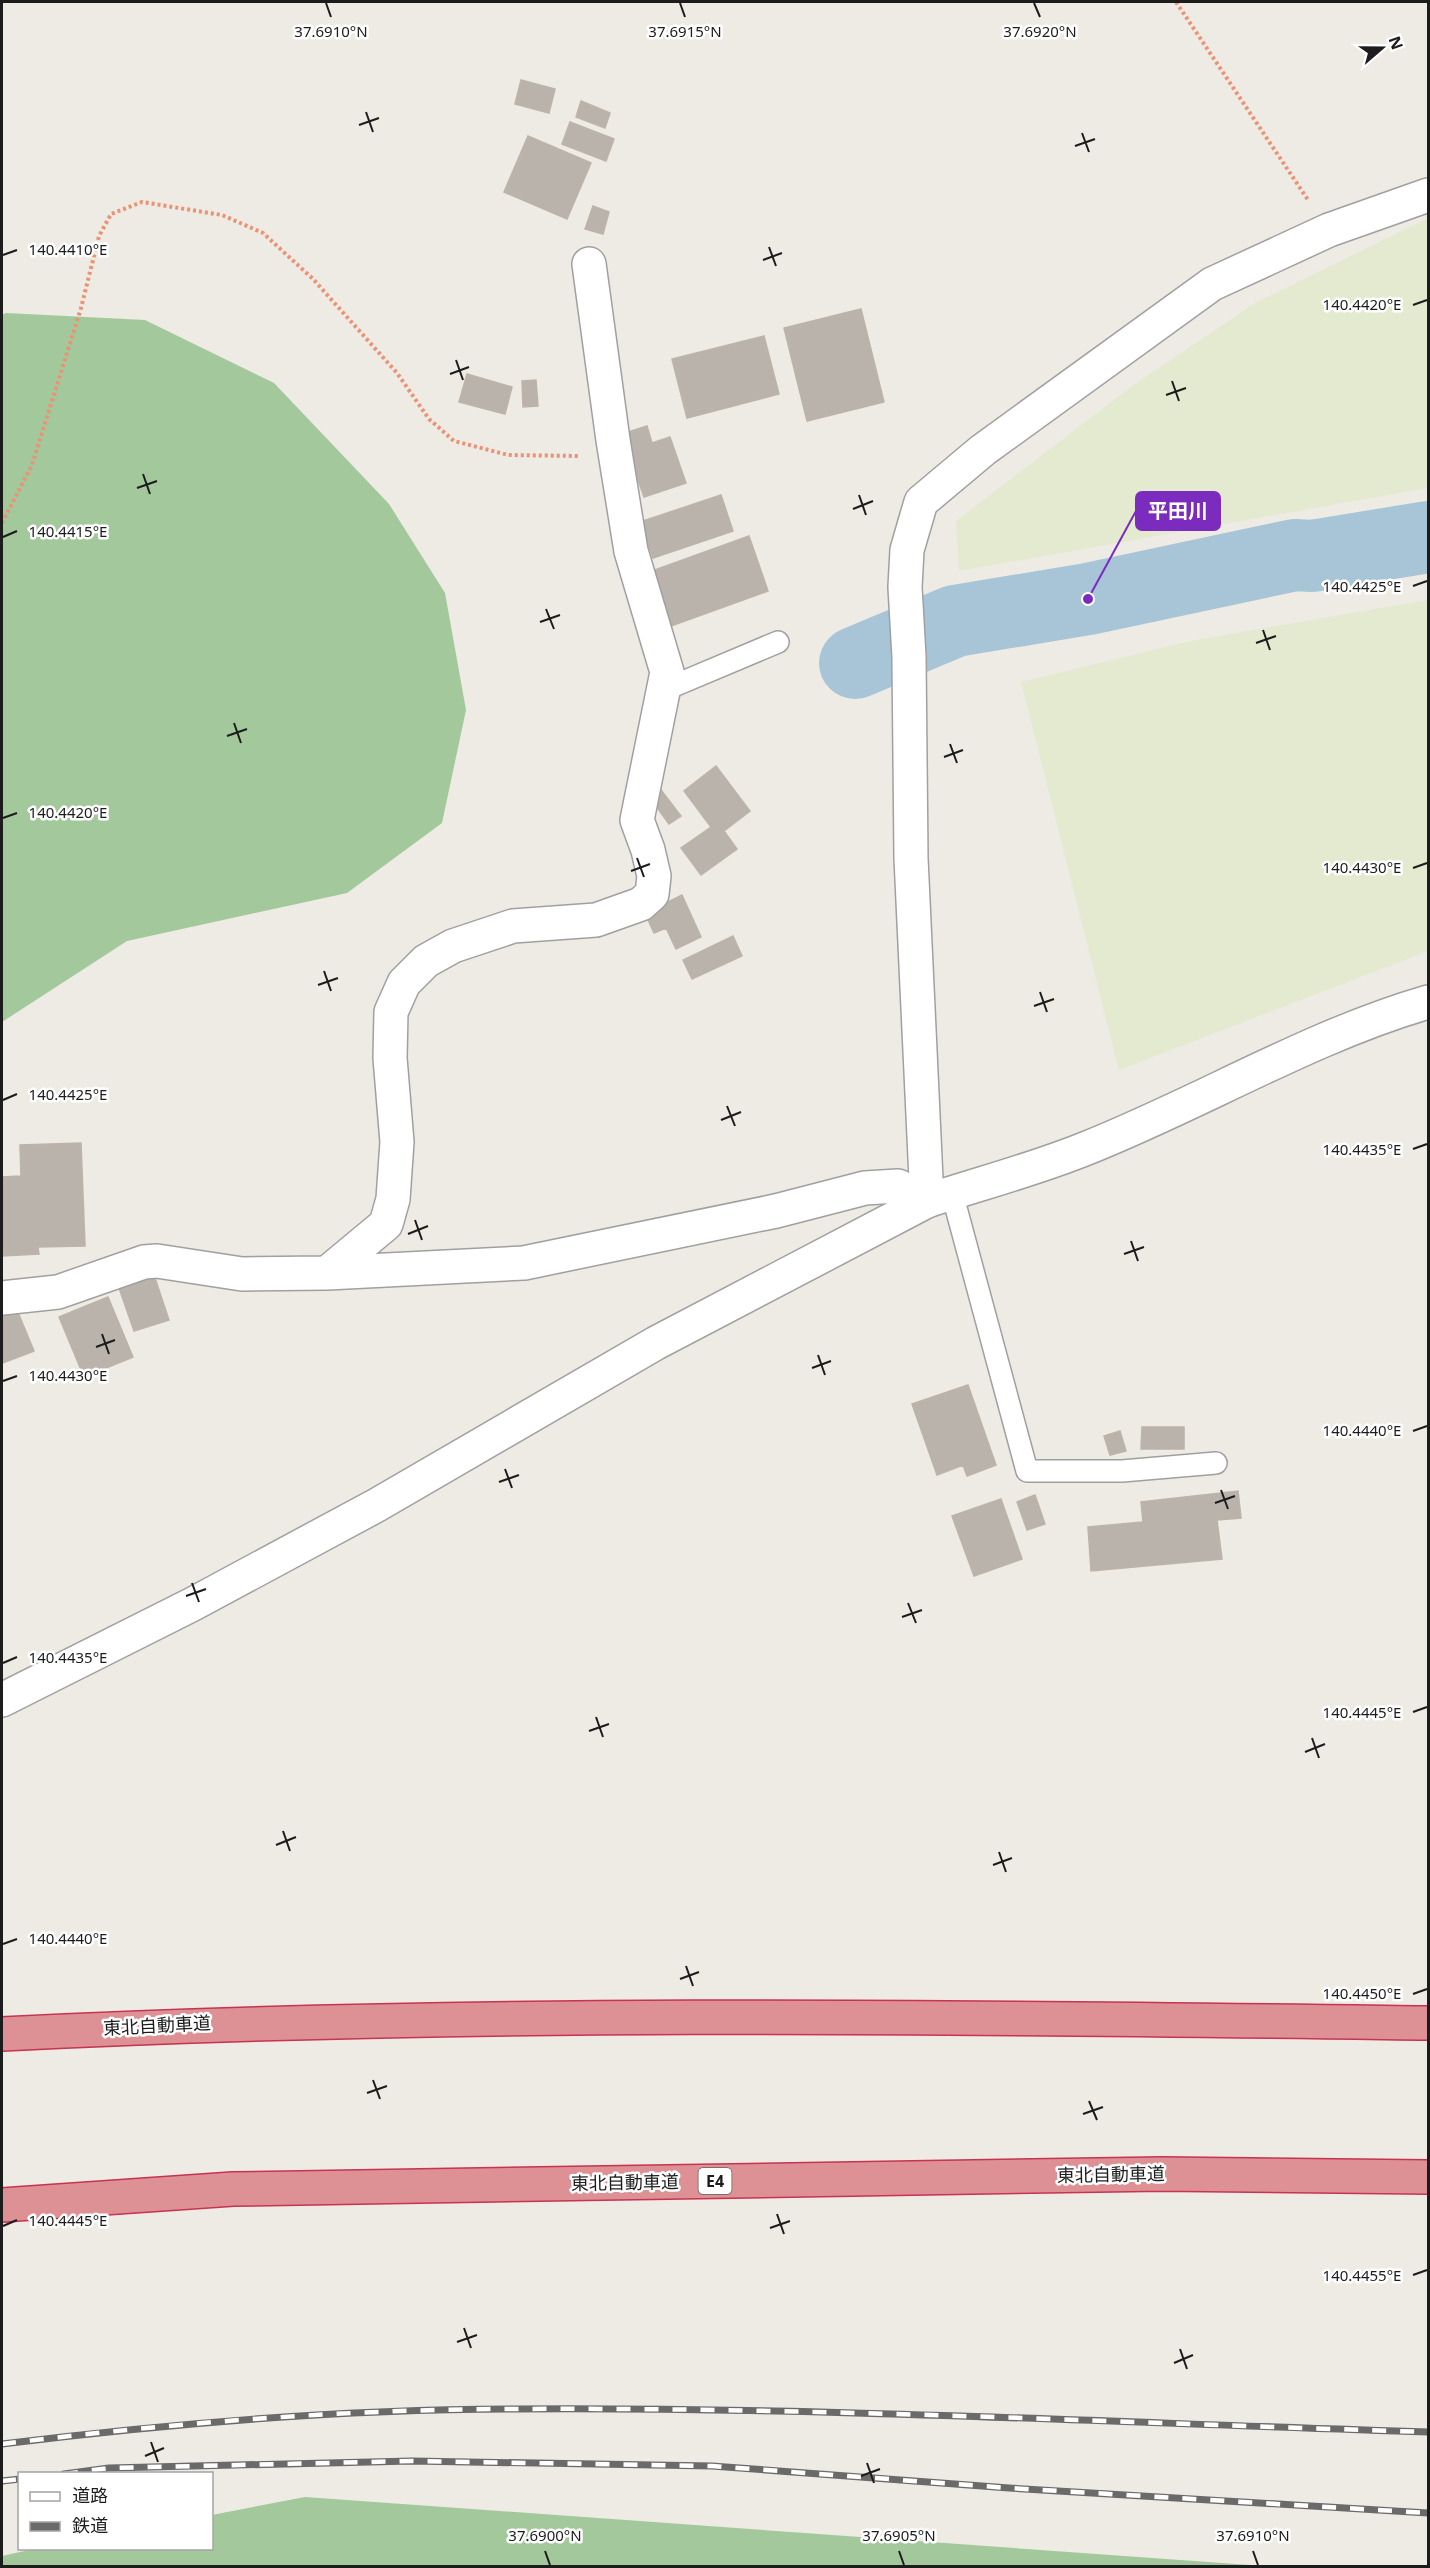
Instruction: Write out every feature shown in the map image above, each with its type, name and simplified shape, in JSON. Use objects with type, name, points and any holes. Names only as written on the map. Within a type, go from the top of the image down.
[{"type":"highway","name":"東北自動車道","points":[[2,2034],[201,2024],[861,2017],[1428,2023]]},
{"type":"highway","name":"東北自動車道","points":[[2,2205],[233,2189],[1162,2174],[1428,2177]]},
{"type":"street","points":[[939,1197],[911,858],[909,657],[905,587],[908,550],[921,502],[983,450],[1212,284],[1329,230],[1428,195]]},
{"type":"street","points":[[327,1273],[386,1224],[393,1199],[397,1143],[390,1058],[391,1012],[404,983],[426,961],[453,946],[513,926],[596,920],[641,904],[652,894],[654,876],[637,820],[667,672],[631,551],[589,264]]},
{"type":"street","points":[[2,1700],[193,1604],[378,1505],[656,1343],[939,1197],[1082,1150],[1260,1068],[1396,1011],[1428,1002]]},
{"type":"street","points":[[2,1298],[58,1292],[144,1262],[157,1261],[242,1274],[327,1273],[524,1263],[776,1211],[865,1188],[898,1186],[939,1197]]},
{"type":"lane","points":[[664,690],[778,642]]},
{"type":"lane","points":[[939,1197],[1027,1470],[1122,1471],[1216,1463]]},
{"type":"path","points":[[1176,2],[1329,230]]},
{"type":"path","points":[[2,523],[32,465],[81,308],[99,236],[111,214],[142,202],[222,215],[263,233],[313,279],[397,373],[429,419],[454,441],[508,455],[616,457]]},
{"type":"green space","points":[[1428,218],[1428,488],[959,571],[956,521],[1131,387],[1255,303]]},
{"type":"green space","points":[[6,313],[145,320],[274,383],[389,504],[445,593],[466,710],[442,823],[347,893],[127,941],[2,1022],[2,315]]},
{"type":"green space","points":[[1428,600],[1428,951],[1119,1070],[1021,682],[1195,640]]},
{"type":"green space","points":[[305,2497],[1264,2566],[2,2566],[2,2556],[29,2550],[213,2550],[213,2515]]},
{"type":"building","points":[[521,80],[555,89],[549,113],[515,104]]},
{"type":"building","points":[[581,101],[610,113],[605,128],[576,117]]},
{"type":"building","points":[[570,122],[614,139],[606,161],[562,144]]},
{"type":"building","points":[[528,136],[591,163],[567,219],[504,192]]},
{"type":"building","points":[[593,206],[609,212],[603,234],[585,229]]},
{"type":"building","points":[[861,309],[884,402],[807,421],[784,328]]},
{"type":"building","points":[[764,336],[779,394],[687,418],[672,359]]},
{"type":"building","points":[[467,374],[512,387],[505,414],[459,402]]},
{"type":"building","points":[[536,380],[538,406],[523,407],[522,381]]},
{"type":"building","points":[[647,426],[652,443],[670,437],[686,483],[644,497],[622,434]]},
{"type":"building","points":[[721,495],[733,531],[653,558],[640,522]]},
{"type":"building","points":[[749,536],[768,591],[671,626],[652,571]]},
{"type":"building","points":[[716,766],[750,811],[724,831],[737,849],[701,875],[681,848],[711,827],[684,791]]},
{"type":"building","points":[[661,790],[681,816],[669,824],[650,798]]},
{"type":"building","points":[[682,895],[701,937],[676,949],[666,928],[654,933],[645,913]]},
{"type":"building","points":[[733,936],[742,956],[692,979],[683,960]]},
{"type":"building","points":[[81,1143],[85,1246],[38,1247],[39,1254],[2,1256],[2,1177],[21,1176],[20,1145]]},
{"type":"building","points":[[154,1275],[169,1320],[134,1331],[119,1288]]},
{"type":"building","points":[[108,1297],[133,1357],[84,1377],[59,1317]]},
{"type":"building","points":[[17,1310],[34,1351],[3,1363],[2,1317]]},
{"type":"building","points":[[968,1385],[996,1465],[967,1476],[963,1465],[937,1475],[912,1404]]},
{"type":"building","points":[[1142,1427],[1184,1427],[1184,1449],[1141,1449]]},
{"type":"building","points":[[1120,1431],[1126,1451],[1110,1455],[1104,1436]]},
{"type":"building","points":[[1238,1491],[1241,1518],[1217,1520],[1222,1559],[1091,1571],[1088,1527],[1143,1522],[1141,1502]]},
{"type":"building","points":[[1035,1495],[1045,1524],[1027,1530],[1017,1502]]},
{"type":"building","points":[[1001,1499],[1022,1559],[974,1576],[952,1516]]},
{"type":"waterway","points":[[855,663],[955,621],[1088,599],[1295,555],[1312,556],[1428,537]]},
{"type":"railway","points":[[2,2444],[259,2419],[388,2412],[517,2409],[745,2410],[1428,2432]]},
{"type":"railway","points":[[79,2472],[109,2468],[412,2461],[712,2466],[1009,2488],[1428,2513]]},
{"type":"railway","points":[[2,2481],[18,2479]]},
{"type":"place","name":"平田川","points":[[1088,599]]}]
